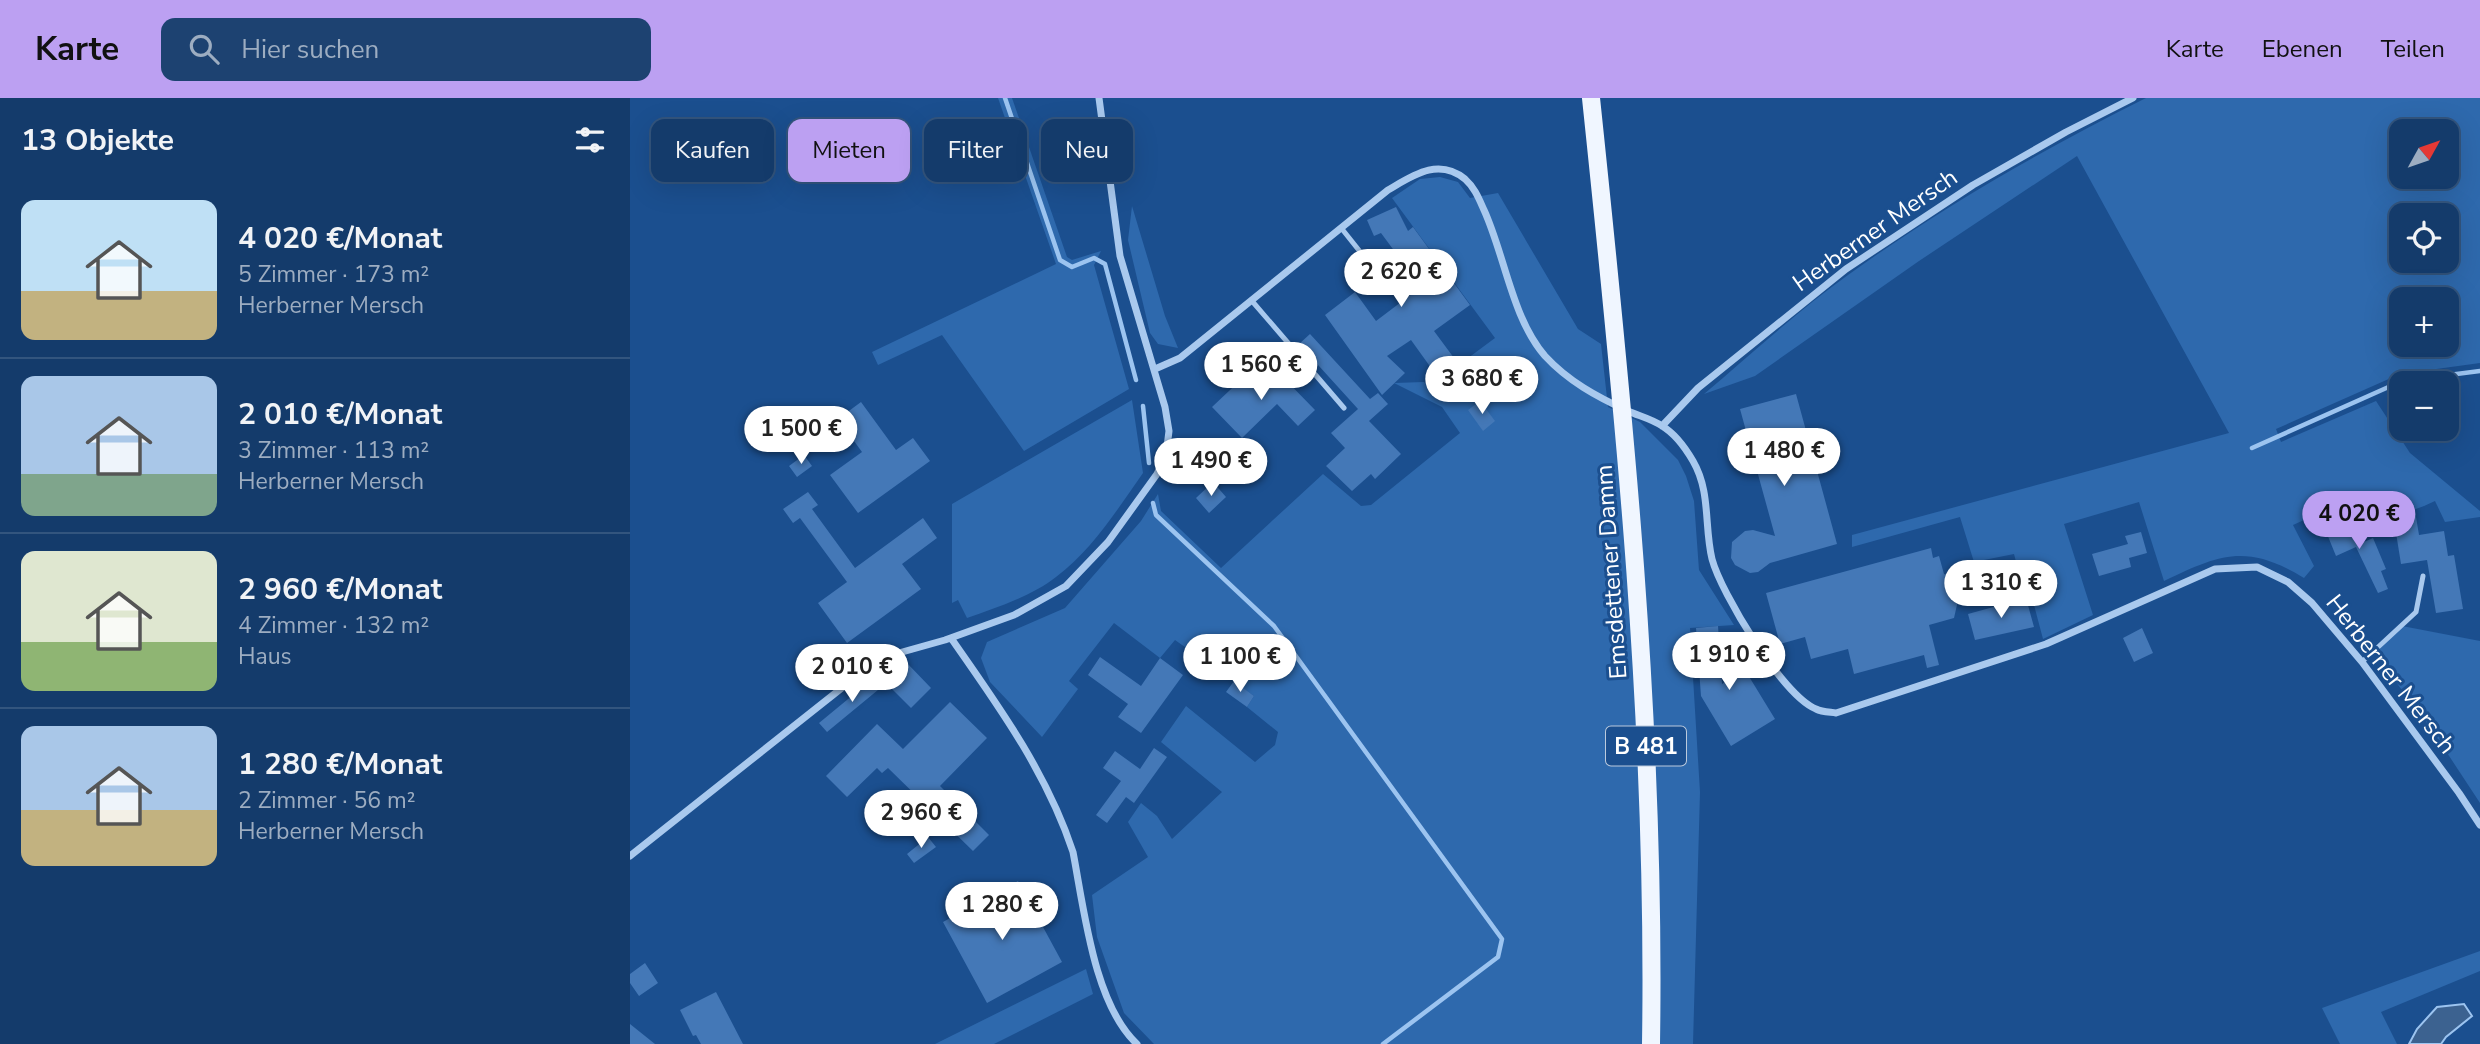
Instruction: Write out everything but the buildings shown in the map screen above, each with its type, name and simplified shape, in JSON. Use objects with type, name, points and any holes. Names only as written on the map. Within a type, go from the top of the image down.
[{"type":"main road","name":"Emsdettener Damm","points":[[1591,98],[1621,382],[1644,681],[1652,962],[1651,1044]]},
{"type":"street","points":[[630,856],[867,668],[888,656],[951,638],[1014,615],[1066,586],[1108,542],[1157,474],[1166,455],[1168,431],[1155,369],[1120,256],[1099,98]]},
{"type":"street","name":"Herberner Mersch","points":[[1662,426],[1698,388],[1846,269],[1973,185],[2066,132],[2133,98]]},
{"type":"street","name":"Herberner Mersch","points":[[1155,369],[1181,358],[1388,191],[1419,171],[1438,169],[1463,178],[1474,190],[1494,232],[1523,321],[1545,355],[1565,375],[1588,391],[1662,426],[1678,440],[1693,462],[1703,486],[1709,546],[1723,586],[1769,664],[1786,686],[1815,709],[1836,713],[2046,645],[2215,569],[2257,568],[2288,582],[2312,603],[2362,662],[2480,825]]},
{"type":"street","points":[[951,638],[1011,723],[1066,831],[1105,993],[1116,1019],[1137,1044]]},
{"type":"lane","points":[[1342,229],[1389,288]]},
{"type":"lane","points":[[1252,301],[1343,408]]},
{"type":"lane","points":[[2362,662],[2416,611],[2423,576]]},
{"type":"shaded area","points":[[998,98],[1012,98],[1019,119],[1005,119]]},
{"type":"shaded area","points":[[2146,98],[2480,98],[2480,363],[2422,371],[2389,371],[2389,379],[2276,429],[2281,442],[2376,401],[2389,421],[2389,441],[2402,441],[2410,453],[2480,511],[2480,517],[2445,522],[2435,501],[2367,525],[2355,497],[2293,525],[2314,566],[2304,578],[2266,560],[2234,556],[2201,564],[2164,581],[2139,502],[2064,524],[2093,615],[2043,639],[2030,590],[2023,588],[2014,554],[1974,562],[1960,517],[1852,547],[1852,535],[2229,433],[2077,156],[1919,261],[1755,376],[1704,394],[1848,275],[1920,226],[2031,159]]},
{"type":"shaded area","points":[[1027,141],[1067,257],[1072,260],[1101,251],[1094,265],[1129,389],[1024,451],[942,335],[878,365],[872,352],[1056,264],[1027,181]]},
{"type":"shaded area","points":[[1440,177],[1458,182],[1470,198],[1498,193],[1578,329],[1601,344],[1608,407],[1640,422],[1678,460],[1694,501],[1699,570],[1734,625],[1690,628],[1700,792],[1693,1044],[1154,1044],[1124,1013],[1097,937],[1092,895],[1148,857],[1128,822],[1141,803],[1157,816],[1172,839],[1222,792],[1161,742],[1186,706],[1255,762],[1275,745],[1278,732],[1247,707],[1254,696],[1175,640],[1160,658],[1114,623],[1069,681],[1078,689],[1042,737],[990,682],[981,658],[987,642],[1065,608],[1141,521],[1158,494],[1161,511],[1221,568],[1323,474],[1361,506],[1371,505],[1460,433],[1442,407],[1394,383],[1424,382],[1429,387],[1495,338],[1392,198],[1420,179]]},
{"type":"shaded area","points":[[1132,206],[1165,316],[1178,348],[1158,344],[1150,333],[1128,240]]},
{"type":"shaded area","points":[[1132,400],[1143,473],[1103,529],[1081,555],[1046,584],[1013,601],[967,618],[958,600],[952,603],[952,504]]},
{"type":"shaded area","points":[[2402,626],[2480,641],[2480,803],[2434,733],[2375,654]]},
{"type":"shaded area","points":[[2480,951],[2480,971],[2381,1012],[2397,1044],[2340,1044],[2322,1008]]},
{"type":"shaded area","points":[[1086,969],[1093,994],[994,1044],[935,1044]]},
{"type":"shaded area","points":[[2464,1004],[2472,1016],[2441,1044],[2409,1044],[2417,1029],[2437,1007]]},
{"type":"waterway","points":[[1005,98],[1060,260],[1072,267],[1094,258],[1105,264],[1136,380]]},
{"type":"waterway","points":[[2252,448],[2402,381],[2480,371]]},
{"type":"waterway","points":[[1143,406],[1149,463]]},
{"type":"waterway","points":[[1153,503],[1156,515],[1274,626],[1502,939],[1498,957],[1383,1044]]}]
